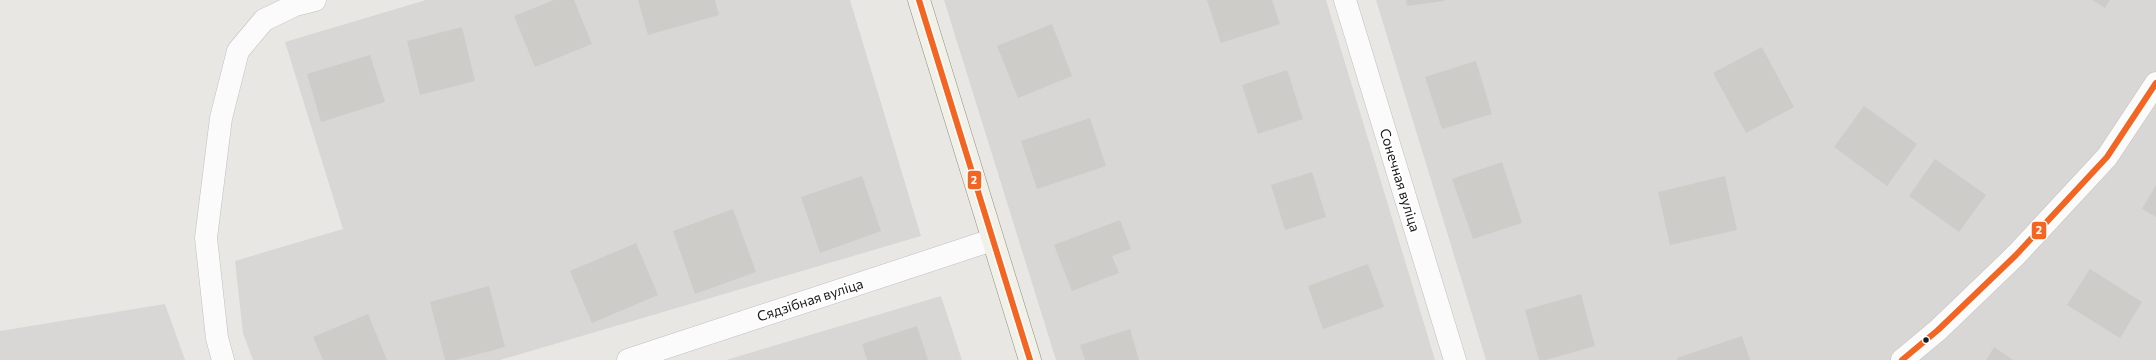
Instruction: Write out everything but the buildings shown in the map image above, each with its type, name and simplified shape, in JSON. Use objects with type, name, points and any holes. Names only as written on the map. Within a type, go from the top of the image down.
[{"type":"street","points":[[919,0],[1030,360]]},
{"type":"street","name":"Сонечная вуліца","points":[[1345,0],[1455,360]]},
{"type":"street","points":[[223,360],[218,338],[206,238],[221,118],[238,51],[264,20],[305,3]]},
{"type":"street","points":[[1902,360],[1938,330],[2016,256],[2107,157],[2156,83]]},
{"type":"street","name":"Сядзібная вуліца","points":[[628,360],[992,240]]},
{"type":"shaded area","points":[[426,0],[850,0],[921,236],[500,360],[253,360],[243,333],[235,261],[343,229],[285,42]]},
{"type":"shaded area","points":[[944,0],[1326,0],[1435,360],[1056,360]]},
{"type":"shaded area","points":[[1376,0],[2156,0],[2156,360],[1486,360]]},
{"type":"shaded area","points":[[941,296],[962,360],[726,360]]},
{"type":"shaded area","points":[[165,304],[185,360],[0,360],[0,331]]},
{"type":"transit line","name":"2","points":[[919,0],[1030,360]]},
{"type":"transit line","name":"2","points":[[1902,360],[1938,330],[2016,255],[2107,157],[2156,83]]}]
